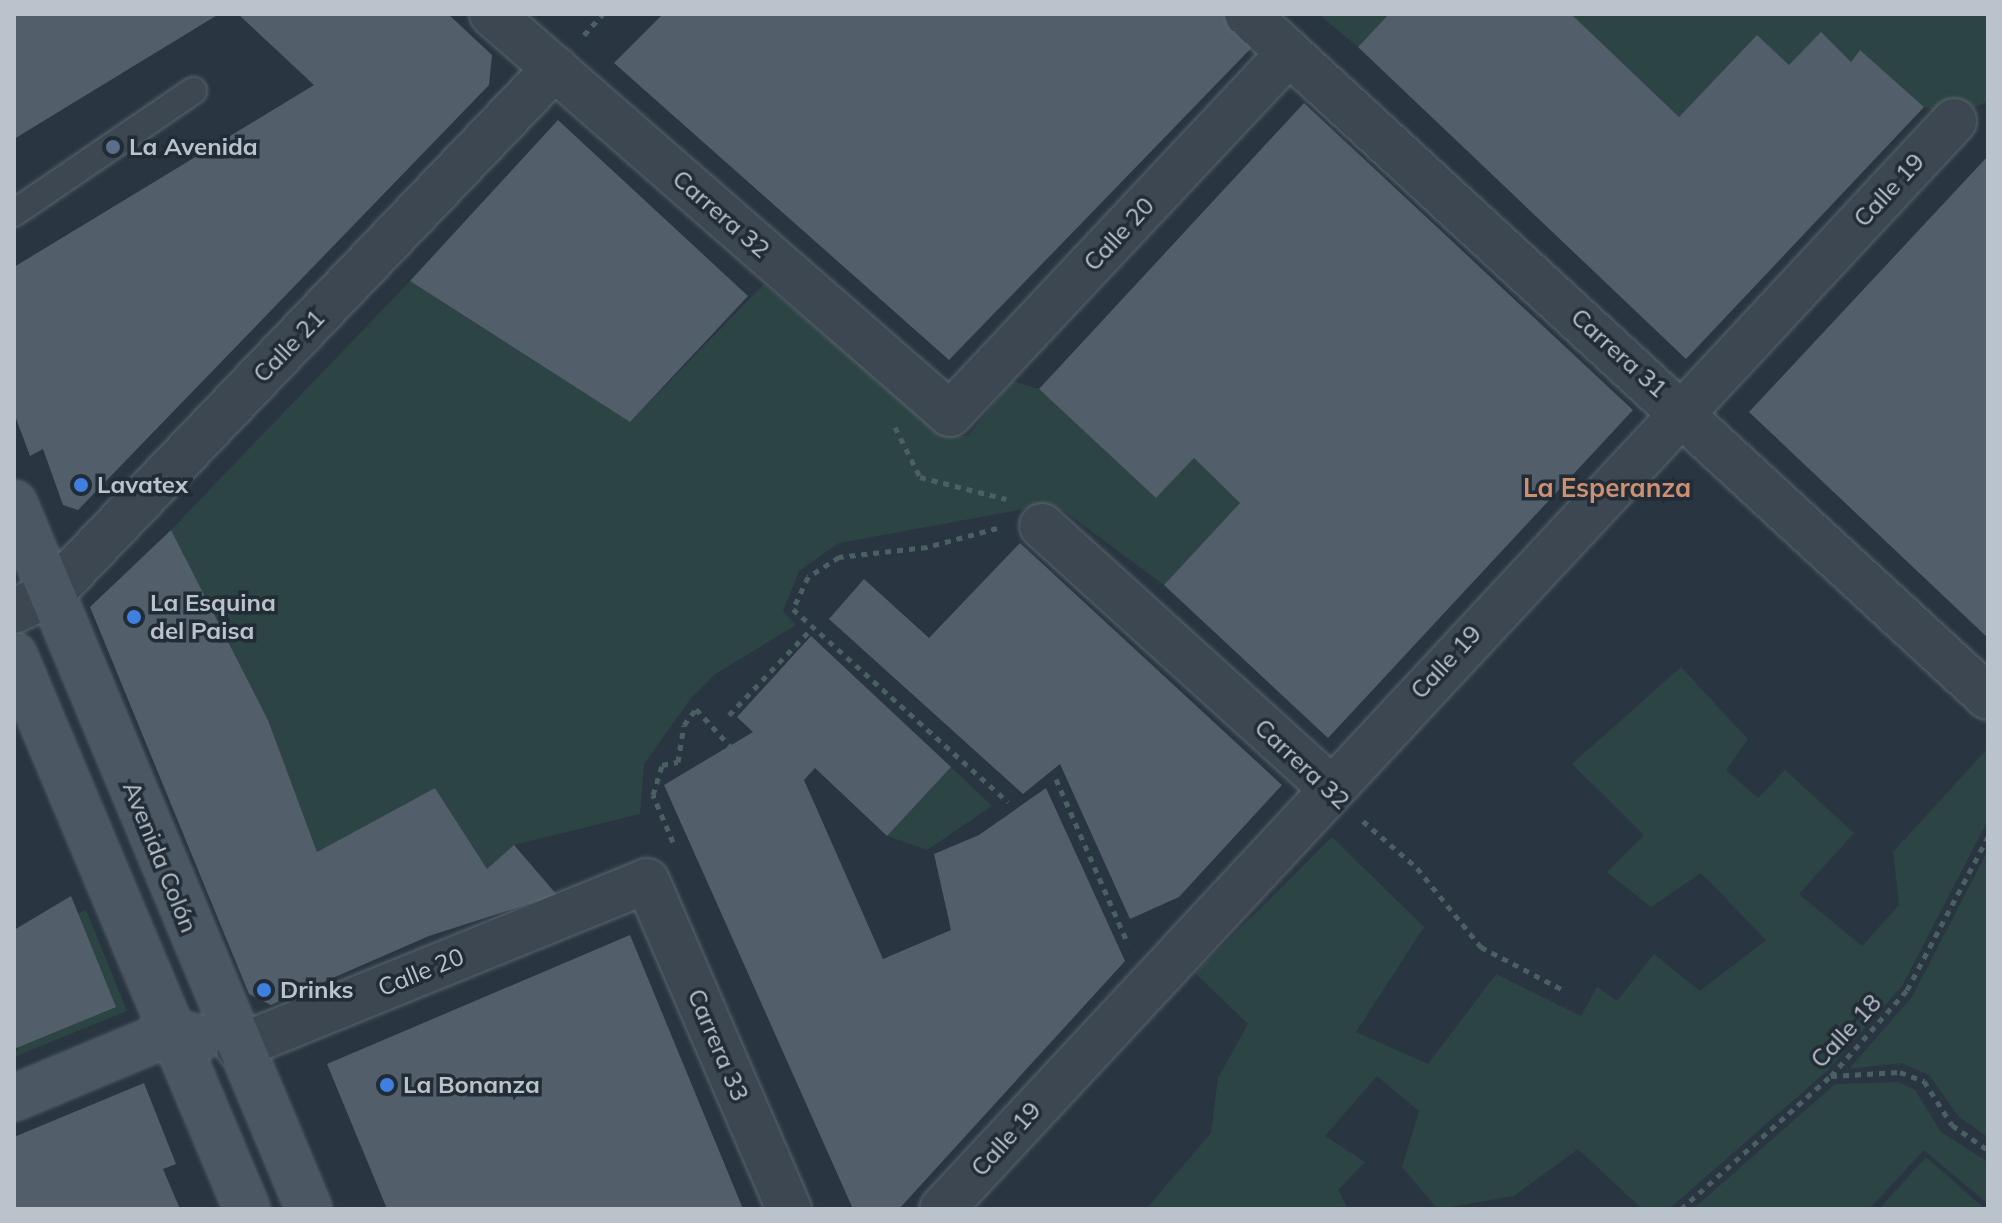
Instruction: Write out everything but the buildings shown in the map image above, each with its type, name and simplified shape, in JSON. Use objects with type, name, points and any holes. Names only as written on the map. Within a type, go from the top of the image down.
[{"type":"main road","name":"Avenida Colón","points":[[14,503],[33,602],[238,1047],[309,1209]]},
{"type":"main road","points":[[14,655],[247,1209]]},
{"type":"main road","points":[[14,1098],[172,1032],[238,1047]]},
{"type":"street","name":"Carrera 32","points":[[492,14],[950,414]]},
{"type":"street","name":"Carrera 31","points":[[1247,14],[1683,411],[1988,697]]},
{"type":"street","name":"Calle 20","points":[[950,414],[1288,54]]},
{"type":"street","name":"Calle 21","points":[[33,602],[555,68]]},
{"type":"street","name":"Calle 19","points":[[942,1209],[1329,786],[1954,121]]},
{"type":"street","name":"Carrera 32","points":[[1042,526],[1329,786]]},
{"type":"street","name":"Calle 20","points":[[238,1047],[647,881]]},
{"type":"street","name":"Carrera 33","points":[[647,881],[789,1209]]},
{"type":"lane","points":[[14,213],[193,91]]},
{"type":"path","points":[[916,383],[894,422],[896,440],[920,477],[1013,502],[1042,526]]},
{"type":"path","points":[[1008,802],[793,609],[808,577],[839,557],[927,547],[980,529],[1042,526]]},
{"type":"path","points":[[729,715],[813,627]]},
{"type":"path","points":[[653,795],[662,765],[678,762],[684,725],[696,709],[730,746]]},
{"type":"path","points":[[1056,779],[1146,986]]},
{"type":"path","name":"Carrera 32","points":[[1329,786],[1417,868],[1481,947],[1565,991]]},
{"type":"path","name":"Calle 18","points":[[1681,1209],[1831,1076],[1907,990],[1988,837]]},
{"type":"path","points":[[1831,1076],[1900,1072],[1924,1081],[1952,1125],[1988,1150]]},
{"type":"green space","points":[[1318,14],[1389,14],[1358,47]]},
{"type":"green space","points":[[1571,14],[1988,14],[1988,101],[1956,117],[1924,107],[1860,50],[1851,62],[1789,65],[1757,35],[1679,117]]},
{"type":"green space","points":[[410,281],[630,422],[764,284],[944,435],[968,436],[1012,381],[1039,389],[1156,498],[1194,458],[1240,503],[1164,585],[1064,511],[1041,506],[839,543],[799,571],[783,611],[796,625],[714,675],[691,698],[644,764],[640,814],[514,845],[487,869],[435,788],[317,852],[268,720],[171,530]]},
{"type":"green space","points":[[1681,667],[1748,739],[1726,770],[1758,798],[1785,770],[1854,833],[1799,894],[1862,946],[1899,905],[1893,852],[1988,748],[1988,820],[1902,986],[1827,1071],[1669,1209],[1642,1209],[1578,1149],[1514,1196],[1438,1209],[1402,1167],[1419,1111],[1377,1076],[1325,1136],[1365,1162],[1338,1190],[1348,1209],[1146,1209],[1211,1133],[1218,1078],[1248,1024],[1195,973],[1332,837],[1424,927],[1356,1032],[1428,1064],[1496,974],[1581,1016],[1597,987],[1617,1001],[1654,954],[1700,991],[1766,940],[1701,873],[1651,907],[1607,872],[1644,835],[1572,764]]},
{"type":"green space","points":[[951,767],[992,806],[927,850],[887,836]]},
{"type":"green space","points":[[1988,850],[1988,1137],[1959,1117],[1929,1075],[1901,1063],[1849,1069],[1912,997]]},
{"type":"green space","points":[[86,910],[127,1011],[14,1057],[78,914]]},
{"type":"green space","points":[[1898,1082],[1915,1090],[1941,1132],[1988,1162],[1988,1204],[1924,1150],[1869,1209],[1693,1209],[1835,1084]]},
{"type":"green space","points":[[1926,1157],[1985,1209],[1879,1209]]},
{"type":"place","name":"La Avenida","points":[[113,147]]},
{"type":"place","name":"Lavatex","points":[[81,485]]},
{"type":"place","name":"La Esquina del Paisa","points":[[134,617]]},
{"type":"place","name":"Drinks","points":[[264,990]]},
{"type":"place","name":"La Bonanza","points":[[387,1085]]},
{"type":"district","name":"La Esperanza","points":[[1607,488]]}]
